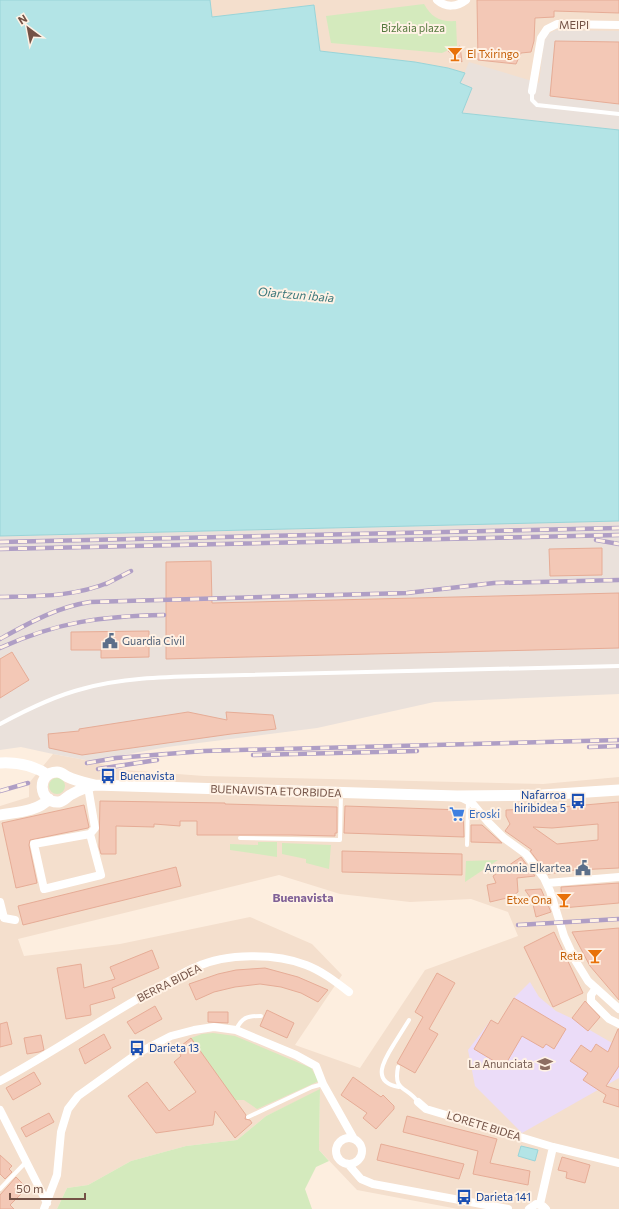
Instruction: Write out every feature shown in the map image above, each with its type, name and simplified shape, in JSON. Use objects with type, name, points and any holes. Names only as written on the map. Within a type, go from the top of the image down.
[{"type":"main road","points":[[0,763],[24,764],[48,775],[42,785],[43,793],[49,799],[44,804],[36,808],[0,815]]},
{"type":"main road","name":"BUENAVISTA ETORBIDEA","points":[[48,775],[61,772],[68,777],[92,786],[462,798],[619,790]]},
{"type":"main road","points":[[68,777],[72,786],[69,795]]},
{"type":"main road","name":"BUENAVISTA ETORBIDEA","points":[[49,799],[58,802],[66,799],[69,795],[92,786]]},
{"type":"street","points":[[438,0],[445,5],[450,6],[460,4],[466,0]]},
{"type":"street","name":"MEIPI","points":[[532,91],[541,38],[546,29],[557,24],[619,25]]},
{"type":"street","points":[[90,834],[101,875],[44,889],[34,844],[90,834],[95,828],[92,786]]},
{"type":"street","points":[[462,798],[472,803],[504,838],[526,854],[547,883],[564,936],[575,960],[588,981],[619,1009]]},
{"type":"street","points":[[547,883],[619,877]]},
{"type":"street","points":[[0,902],[4,918],[15,920]]},
{"type":"street","name":"BERRA BIDEA","points":[[0,1081],[22,1070],[129,1003],[197,966],[224,959],[270,956],[288,959],[318,970],[349,992]]},
{"type":"street","points":[[596,988],[591,994],[591,1001],[609,1019],[619,1024]]},
{"type":"street","points":[[46,1206],[57,1175],[61,1132],[68,1109],[78,1096],[138,1053],[171,1036],[194,1030],[214,1027],[236,1030],[296,1055],[316,1066],[347,1127],[351,1139]]},
{"type":"street","name":"LORETE BIDEA","points":[[418,1102],[426,1109],[553,1147],[619,1163]]},
{"type":"street","points":[[0,1110],[46,1206]]},
{"type":"street","points":[[348,1164],[360,1158],[362,1150],[358,1142],[351,1139],[342,1140],[338,1144],[336,1152],[340,1160],[348,1164],[361,1179],[373,1184],[508,1209]]},
{"type":"street","points":[[529,1209],[534,1205],[543,1207],[553,1147]]},
{"type":"street","points":[[356,1161],[361,1179]]},
{"type":"lane","points":[[532,91],[532,100],[537,105],[619,114]]},
{"type":"lane","points":[[0,724],[54,699],[82,689],[119,681],[143,678],[619,666]]},
{"type":"lane","points":[[240,838],[340,840],[341,793]]},
{"type":"lane","points":[[462,798],[467,845]]},
{"type":"lane","points":[[236,1030],[240,1021],[249,1016],[261,1016]]},
{"type":"lane","points":[[409,1020],[381,1068],[383,1078],[390,1085],[399,1087],[414,1096],[418,1102]]},
{"type":"lane","points":[[398,1068],[396,1077],[399,1087]]},
{"type":"lane","points":[[248,1117],[312,1087],[324,1084]]},
{"type":"lane","points":[[0,1189],[26,1162]]},
{"type":"shaded area","points":[[210,0],[619,0],[619,130],[448,68],[415,62],[320,51],[314,5],[212,17]]},
{"type":"shaded area","points":[[556,30],[619,31],[619,130],[462,113],[460,83],[469,62],[539,83],[544,42],[548,34]]},
{"type":"shaded area","points":[[619,521],[619,694],[434,702],[317,728],[167,747],[91,761],[21,747],[0,750],[0,536]]},
{"type":"shaded area","points":[[53,754],[91,761],[124,770],[204,776],[543,784],[619,777],[619,1209],[458,1209],[357,1190],[319,1150],[320,1090],[266,1116],[237,1140],[186,1146],[131,1161],[88,1185],[67,1188],[57,1209],[0,1209],[0,806],[29,797],[29,783]],"holes":[[[279,875],[340,894],[410,902],[471,899],[508,912],[518,936],[425,970],[360,1068],[295,1045],[342,975],[312,944],[250,917],[120,944],[24,956],[18,939]]]},
{"type":"shaded area","name":"La Anunciata","points":[[530,982],[539,997],[556,1011],[588,1026],[588,1029],[619,1047],[619,1078],[522,1133],[475,1086],[468,1050],[491,1020],[498,1024],[514,998]]},
{"type":"green space","name":"Bizkaia plaza","points":[[424,4],[433,16],[445,21],[456,21],[457,46],[442,53],[331,43],[326,16]]},
{"type":"green space","points":[[57,778],[64,783],[65,786],[60,793],[57,794],[50,789],[49,786],[54,779]]},
{"type":"green space","points":[[258,842],[277,842],[277,857],[230,850],[230,844],[258,845]]},
{"type":"green space","points":[[282,843],[331,845],[329,869],[306,863],[306,859],[282,854]]},
{"type":"green space","points":[[498,860],[465,882],[466,861]]},
{"type":"green space","points":[[213,1033],[235,1036],[311,1068],[319,1081],[257,1109],[244,1100],[235,1100],[191,1038],[202,1034]]},
{"type":"green space","points":[[320,1089],[319,1150],[329,1161],[316,1167],[305,1189],[312,1209],[57,1209],[67,1188],[88,1185],[131,1161],[186,1146],[237,1140],[266,1116]]},
{"type":"water","name":"Oiartzun ibaia","points":[[0,0],[210,0],[212,17],[314,5],[320,51],[415,62],[448,68],[465,73],[460,83],[472,88],[462,113],[619,130],[619,521],[0,536]]},
{"type":"water","points":[[521,1146],[538,1150],[535,1161],[518,1156]]},
{"type":"building","points":[[477,0],[619,0],[619,13],[554,11],[554,17],[535,18],[534,41],[531,52],[521,53],[516,64],[478,60]]},
{"type":"building","points":[[555,41],[619,42],[619,104],[550,96]]},
{"type":"building","points":[[460,46],[462,62],[448,51]]},
{"type":"building","points":[[602,548],[602,575],[550,576],[549,549]]},
{"type":"building","points":[[211,561],[212,603],[619,593],[619,648],[166,659],[166,562]]},
{"type":"building","name":"Guardia Civil","points":[[149,631],[149,657],[101,658],[101,650],[71,650],[71,632]]},
{"type":"building","points":[[12,652],[29,680],[0,698],[0,659]]},
{"type":"building","points":[[188,712],[227,720],[226,712],[273,715],[276,729],[82,755],[49,748],[48,734],[79,731],[79,729]]},
{"type":"building","points":[[100,801],[337,807],[337,833],[335,833],[335,836],[197,835],[197,821],[180,821],[180,826],[154,824],[154,827],[116,826],[116,854],[101,854],[99,847]]},
{"type":"building","points":[[619,802],[619,868],[575,870],[548,874],[530,851],[532,850],[505,831],[510,824],[506,816],[506,810]],"holes":[[[598,824],[598,840],[557,844],[533,827],[552,828]]]},
{"type":"building","points":[[84,805],[88,828],[30,840],[29,845],[37,883],[16,888],[2,823]]},
{"type":"building","points":[[345,806],[463,810],[464,837],[344,833]]},
{"type":"building","points":[[471,825],[482,825],[502,843],[471,842]]},
{"type":"building","points":[[342,851],[462,854],[462,875],[342,872]]},
{"type":"building","points":[[521,857],[535,876],[517,878],[518,892],[511,897],[490,902],[487,885],[496,883],[493,876]]},
{"type":"building","points":[[176,867],[181,886],[23,925],[18,906]]},
{"type":"building","points":[[619,883],[619,903],[562,908],[561,887]]},
{"type":"building","points":[[541,889],[551,912],[536,917],[532,900],[525,890]]},
{"type":"building","points":[[619,928],[619,1000],[590,966],[572,932]]},
{"type":"building","points":[[554,932],[583,993],[553,1007],[524,947]]},
{"type":"building","points":[[152,950],[159,968],[112,988],[115,998],[90,1005],[91,1015],[66,1019],[57,968],[81,964],[84,988],[115,979],[110,967]]},
{"type":"building","points":[[265,968],[298,977],[328,990],[318,1002],[301,993],[281,987],[260,984],[235,987],[214,992],[196,1000],[189,984],[218,974],[236,970]]},
{"type":"building","points":[[437,973],[455,983],[429,1029],[438,1034],[415,1073],[397,1063],[423,1017],[415,1012]]},
{"type":"building","points":[[514,998],[566,1029],[554,1049],[546,1044],[543,1048],[522,1036],[504,1067],[474,1049],[491,1020],[498,1024]]},
{"type":"building","points":[[585,1001],[600,1017],[588,1031],[572,1018]]},
{"type":"building","points":[[155,1006],[162,1019],[135,1034],[127,1022]]},
{"type":"building","points":[[267,1010],[294,1023],[287,1038],[260,1026]]},
{"type":"building","points":[[208,1012],[228,1012],[228,1023],[208,1022]]},
{"type":"building","points":[[7,1022],[12,1044],[0,1047],[0,1024]]},
{"type":"building","points":[[618,1029],[619,1066],[606,1086],[619,1090],[619,1107],[603,1102],[606,1095],[583,1080],[588,1073],[570,1061],[581,1045],[591,1052],[596,1044],[608,1052]]},
{"type":"building","points":[[104,1034],[111,1048],[85,1064],[79,1049]]},
{"type":"building","points":[[41,1035],[44,1050],[27,1054],[24,1038]]},
{"type":"building","points":[[191,1038],[246,1115],[245,1119],[250,1120],[252,1123],[235,1138],[215,1111],[213,1125],[156,1133],[128,1096],[147,1082],[169,1111],[196,1092],[174,1062],[181,1056],[177,1049]]},
{"type":"building","points":[[34,1072],[41,1084],[13,1100],[6,1088]]},
{"type":"building","points":[[353,1077],[381,1097],[383,1095],[394,1106],[394,1109],[376,1129],[363,1118],[367,1113],[341,1095]]},
{"type":"building","points":[[49,1113],[54,1122],[26,1137],[21,1128]]},
{"type":"building","points":[[407,1116],[497,1139],[490,1163],[530,1171],[528,1185],[473,1174],[478,1151],[403,1132]]},
{"type":"building","points":[[381,1144],[464,1164],[459,1179],[377,1160]]},
{"type":"building","points":[[0,1155],[12,1166],[9,1169],[12,1172],[5,1179],[0,1174]]},
{"type":"building","points":[[562,1157],[590,1165],[585,1183],[566,1178],[567,1172],[558,1170]]},
{"type":"building","points":[[16,1177],[27,1188],[10,1205],[14,1209],[0,1209],[0,1195]]},
{"type":"railway","points":[[0,542],[619,528]]},
{"type":"railway","points":[[0,549],[619,535]]},
{"type":"railway","points":[[596,540],[619,544]]},
{"type":"railway","points":[[106,584],[131,571]]},
{"type":"railway","points":[[0,639],[55,612],[78,604],[90,602],[407,593],[494,583],[619,580]]},
{"type":"railway","points":[[0,597],[56,595],[83,591],[110,582]]},
{"type":"railway","points":[[0,648],[41,632],[80,622],[120,617],[164,615]]},
{"type":"railway","points":[[87,763],[116,758],[204,751],[619,740]]},
{"type":"railway","points":[[589,747],[619,746]]},
{"type":"railway","points":[[253,755],[417,751]]},
{"type":"railway","points":[[98,769],[157,760]]},
{"type":"railway","points":[[0,791],[28,783]]},
{"type":"railway","points":[[518,925],[619,919]]},
{"type":"place","name":"El Txiringo","points":[[455,54]]},
{"type":"place","name":"Guardia Civil","points":[[110,641]]},
{"type":"place","name":"Buenavista","points":[[108,776]]},
{"type":"place","name":"Nafarroa hiribidea 5","points":[[578,801]]},
{"type":"place","name":"Eroski","points":[[457,814]]},
{"type":"place","name":"Armonia Elkartea","points":[[583,868]]},
{"type":"place","name":"Etxe Ona","points":[[564,900]]},
{"type":"place","name":"Reta","points":[[595,956]]},
{"type":"place","name":"Darieta 13","points":[[137,1048]]},
{"type":"place","name":"La Anunciata","points":[[545,1064]]},
{"type":"place","name":"Darieta 141","points":[[464,1197]]},
{"type":"district","name":"Buenavista","points":[[303,898]]}]
